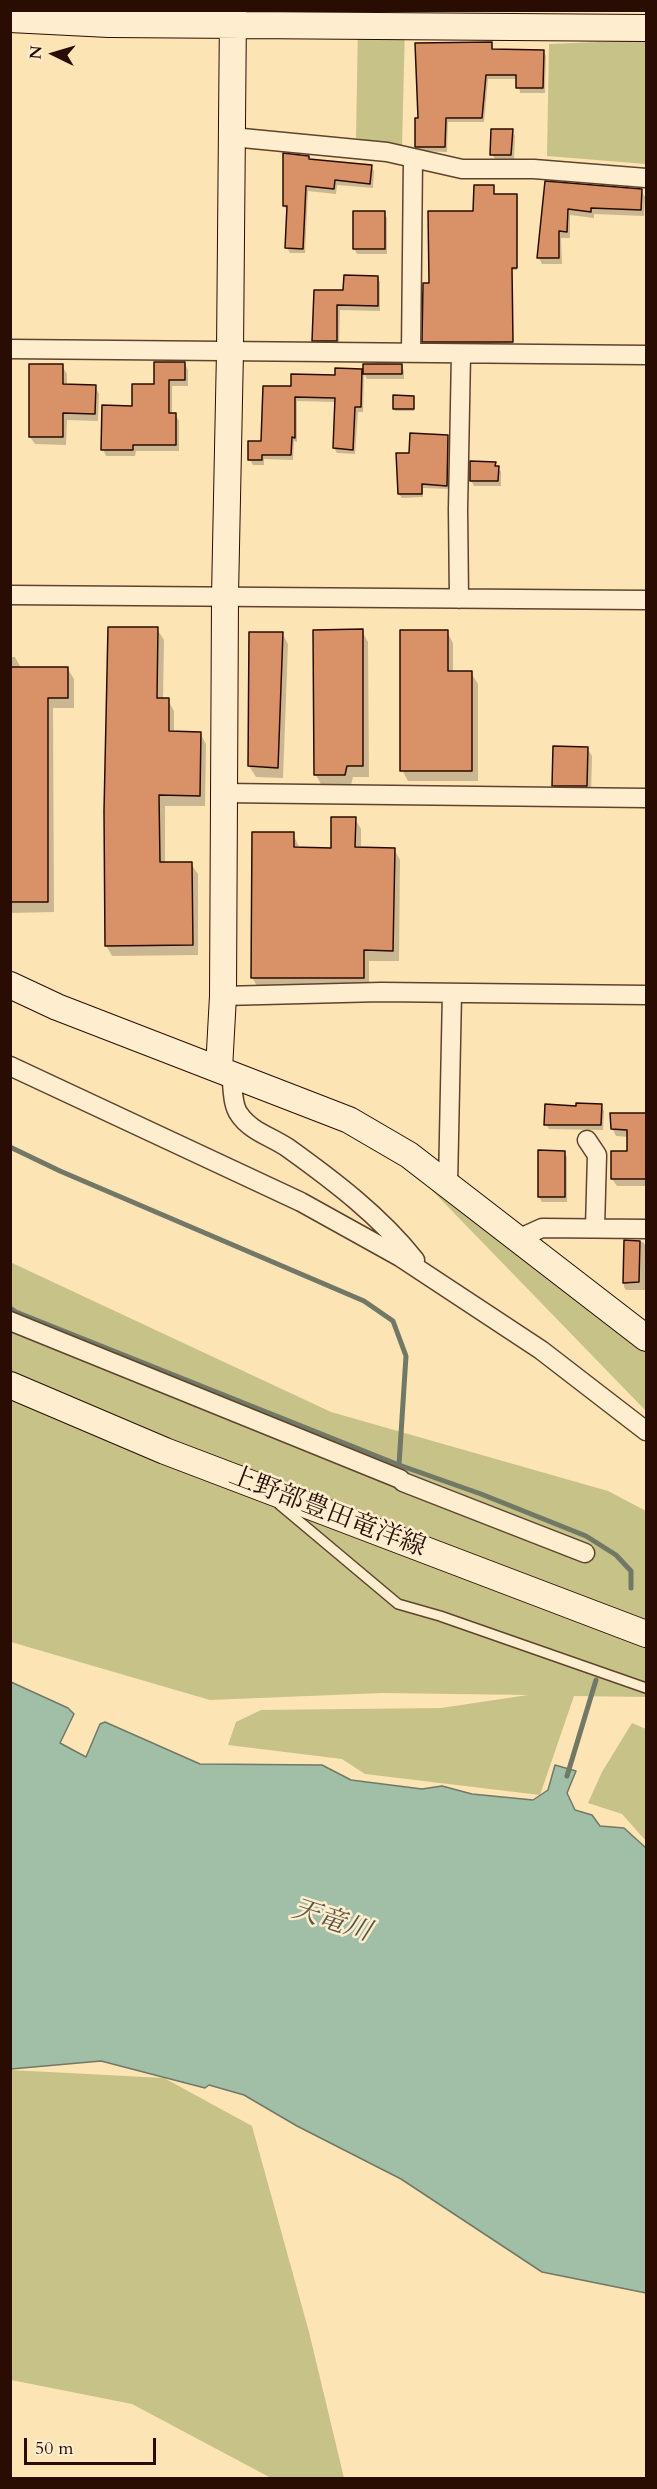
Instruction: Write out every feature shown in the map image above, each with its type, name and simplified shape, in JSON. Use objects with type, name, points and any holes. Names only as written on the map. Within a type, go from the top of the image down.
[{"type":"street","points":[[233,17],[223,793],[225,1072],[238,1113],[250,1126],[286,1146],[349,1194],[394,1234],[423,1271]]},
{"type":"street","points":[[10,19],[109,24],[233,17],[429,18],[646,28]]},
{"type":"street","points":[[232,137],[387,152],[462,169],[534,169],[646,178]]},
{"type":"street","points":[[411,353],[413,158]]},
{"type":"street","points":[[10,349],[646,355]]},
{"type":"street","points":[[459,599],[461,354]]},
{"type":"street","points":[[10,595],[646,600]]},
{"type":"street","points":[[223,793],[646,798]]},
{"type":"street","points":[[10,985],[57,1007],[349,1120],[409,1155],[520,1238],[646,1338]]},
{"type":"street","points":[[223,996],[452,993],[646,995]]},
{"type":"street","points":[[448,1184],[452,993]]},
{"type":"street","points":[[10,1066],[301,1202],[423,1271],[541,1350],[646,1431]]},
{"type":"street","points":[[587,1140],[597,1155],[595,1228]]},
{"type":"street","points":[[520,1238],[542,1228],[646,1229]]},
{"type":"street","points":[[10,1321],[403,1482],[585,1553]]},
{"type":"street","name":"上野部豊田竜洋線","points":[[10,1385],[165,1451],[646,1634]]},
{"type":"lane","points":[[258,1486],[398,1604],[440,1616],[646,1688]]},
{"type":"shaded area","points":[[358,25],[405,26],[402,147],[356,138]]},
{"type":"shaded area","points":[[646,40],[646,164],[547,156],[549,44]]},
{"type":"shaded area","points":[[422,1180],[646,1338],[646,1411]]},
{"type":"shaded area","points":[[10,1262],[331,1412],[608,1491],[646,1511],[646,1697],[574,1696],[540,1795],[365,1774],[342,1759],[228,1745],[236,1722],[261,1710],[441,1708],[528,1695],[382,1693],[210,1700],[11,1642]]},
{"type":"shaded area","points":[[632,1723],[646,1729],[646,1841],[622,1814],[588,1803],[602,1772]]},
{"type":"shaded area","points":[[10,2070],[164,2078],[252,2126],[309,2332],[344,2478],[271,2478],[132,2404],[11,2380]]},
{"type":"water","name":"天竜川","points":[[11,1682],[68,1708],[74,1714],[60,1743],[86,1757],[100,1724],[105,1722],[200,1764],[322,1765],[351,1780],[422,1789],[442,1786],[472,1794],[533,1800],[548,1790],[555,1765],[576,1771],[567,1793],[575,1810],[592,1815],[600,1826],[624,1828],[646,1848],[646,2293],[542,2272],[401,2179],[297,2126],[244,2095],[209,2085],[205,2088],[101,2061],[11,2069]]},
{"type":"building","points":[[492,42],[492,49],[544,50],[543,88],[516,88],[516,75],[486,75],[482,118],[446,118],[445,147],[415,147],[415,118],[418,118],[415,43]]},
{"type":"building","points":[[491,129],[513,129],[511,155],[490,155]]},
{"type":"building","points":[[283,153],[309,156],[309,159],[372,165],[370,184],[335,180],[334,189],[306,186],[303,249],[285,248],[287,206],[283,206]]},
{"type":"building","points":[[545,181],[642,189],[641,210],[591,208],[591,212],[568,209],[567,232],[559,231],[559,258],[537,258]]},
{"type":"building","points":[[474,185],[494,185],[494,194],[517,194],[517,268],[512,268],[513,342],[422,342],[423,283],[429,283],[428,211],[473,211]]},
{"type":"building","points":[[353,211],[385,211],[385,249],[353,249]]},
{"type":"building","points":[[344,275],[378,276],[378,306],[337,305],[337,341],[312,341],[314,290],[343,290]]},
{"type":"building","points":[[154,362],[185,362],[185,380],[169,380],[169,413],[176,413],[176,445],[133,445],[133,450],[101,450],[102,405],[132,406],[132,384],[154,384]]},
{"type":"building","points":[[29,364],[63,364],[63,384],[96,385],[95,414],[63,413],[63,437],[29,437]]},
{"type":"building","points":[[363,364],[402,364],[402,374],[363,374]]},
{"type":"building","points":[[335,368],[362,369],[361,407],[355,407],[353,450],[333,448],[335,398],[295,397],[295,438],[292,437],[291,455],[262,455],[262,460],[248,460],[248,441],[261,441],[263,386],[291,386],[291,374],[335,375]]},
{"type":"building","points":[[393,395],[414,396],[414,409],[393,409]]},
{"type":"building","points":[[410,433],[448,435],[447,486],[422,484],[422,494],[398,494],[396,453],[409,453]]},
{"type":"building","points":[[470,461],[496,462],[495,466],[499,466],[498,481],[470,481]]},
{"type":"building","points":[[108,627],[158,627],[157,698],[169,698],[169,731],[201,732],[200,796],[159,795],[160,862],[192,862],[193,945],[105,946],[104,811]]},
{"type":"building","points":[[363,629],[363,766],[347,766],[345,775],[314,775],[313,630]]},
{"type":"building","points":[[400,630],[448,630],[448,671],[472,671],[472,771],[400,771]]},
{"type":"building","points":[[249,632],[283,632],[278,768],[248,766]]},
{"type":"building","points":[[10,667],[68,667],[68,698],[48,698],[48,902],[10,902]]},
{"type":"building","points":[[553,746],[588,747],[587,786],[552,786]]},
{"type":"building","points":[[331,817],[356,817],[355,847],[395,848],[393,951],[364,950],[364,978],[251,978],[252,832],[294,832],[294,847],[331,848]]},
{"type":"building","points":[[576,1103],[602,1104],[601,1125],[544,1125],[545,1104],[576,1106]]},
{"type":"building","points":[[610,1113],[646,1113],[646,1179],[611,1179],[611,1151],[627,1151],[627,1130],[611,1129]]},
{"type":"building","points":[[538,1150],[565,1151],[565,1197],[538,1197]]},
{"type":"building","points":[[624,1240],[640,1241],[639,1282],[623,1283]]},
{"type":"waterway","points":[[10,1147],[60,1171],[364,1301],[393,1321],[406,1356],[399,1465]]},
{"type":"waterway","points":[[10,1308],[399,1465],[481,1494],[586,1536],[616,1555],[631,1571],[631,1588]]},
{"type":"waterway","points":[[567,1776],[596,1680]]}]
